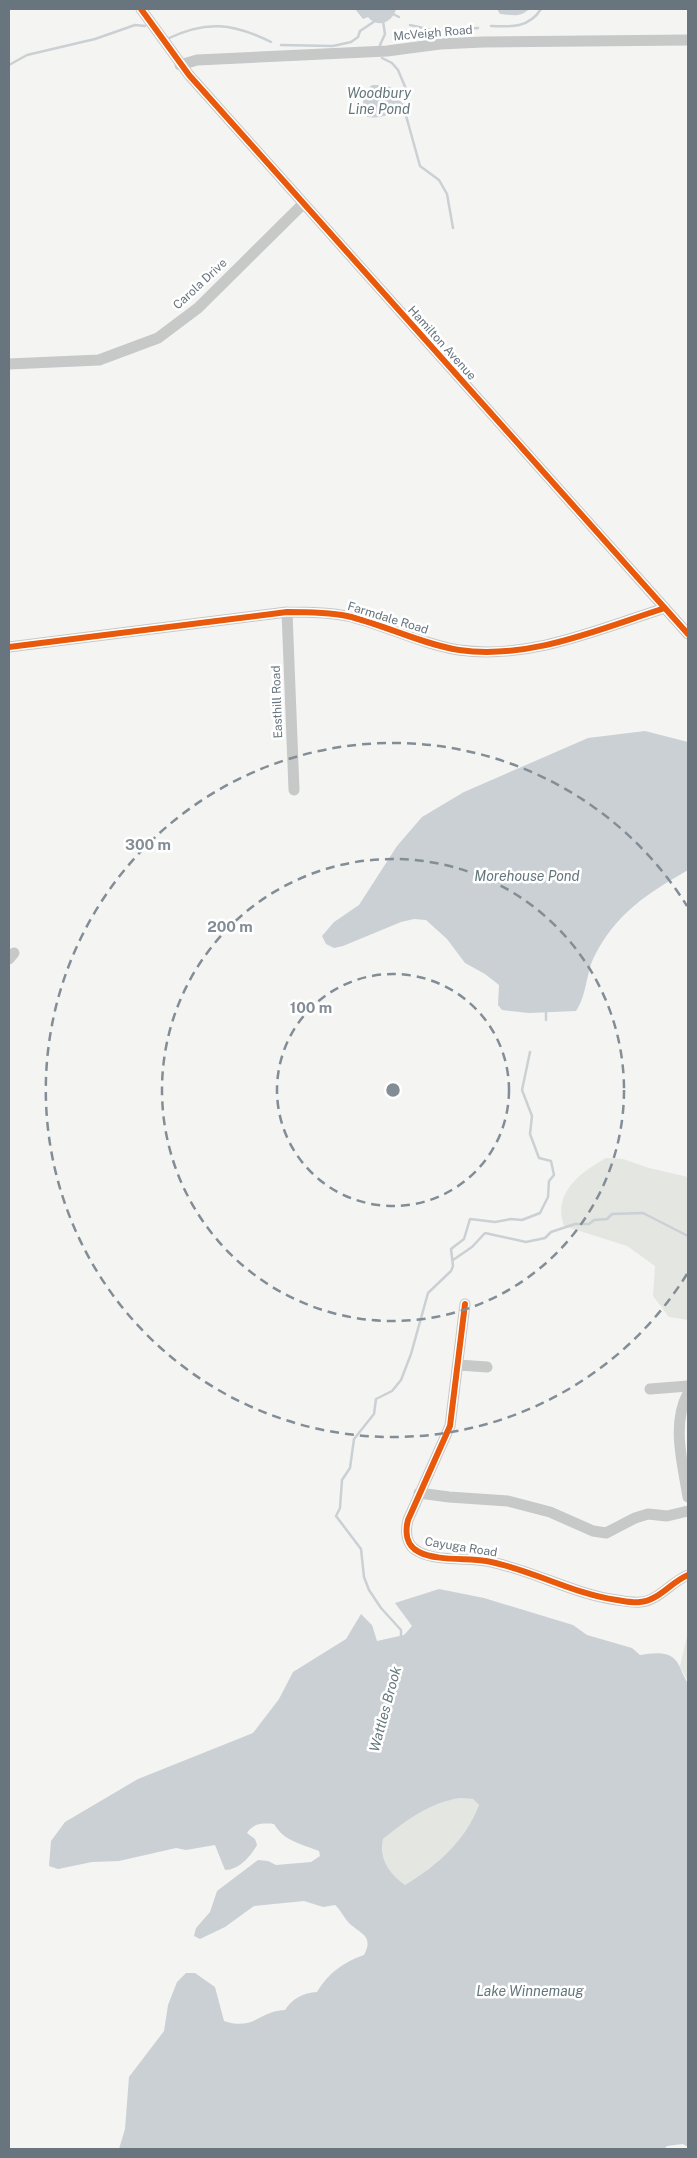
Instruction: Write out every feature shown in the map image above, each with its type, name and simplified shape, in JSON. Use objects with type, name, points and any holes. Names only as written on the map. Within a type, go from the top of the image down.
[{"type":"street","name":"Hamilton Avenue","points":[[142,9],[180,65],[688,634]]},
{"type":"street","name":"McVeigh Road","points":[[180,65],[197,60],[387,51],[440,44],[688,40]]},
{"type":"street","name":"Carola Drive","points":[[9,364],[99,360],[158,338],[200,307],[303,204]]},
{"type":"street","name":"Farmdale Road","points":[[9,647],[287,612],[317,612],[347,616],[459,650],[524,650],[665,608]]},
{"type":"street","name":"Easthill Road","points":[[287,612],[294,790]]},
{"type":"street","name":"Cayuga Road","points":[[465,1304],[450,1426],[408,1520],[405,1532],[410,1545],[418,1552],[486,1561],[515,1568],[601,1598],[638,1603],[651,1600],[675,1581],[688,1575]]},
{"type":"street","points":[[459,1365],[487,1367]]},
{"type":"street","points":[[650,1389],[688,1386]]},
{"type":"street","points":[[688,1394],[682,1404],[679,1424],[688,1497]]},
{"type":"street","points":[[419,1493],[508,1501],[550,1512],[593,1531],[606,1533],[635,1518],[648,1514],[667,1516],[688,1510]]},
{"type":"shaded area","points":[[606,1158],[623,1159],[649,1168],[688,1177],[688,1320],[669,1317],[653,1296],[655,1266],[627,1246],[564,1226],[561,1214],[565,1194],[579,1177]]},
{"type":"shaded area","points":[[688,1632],[688,1682],[680,1666]]},
{"type":"shaded area","points":[[460,1798],[473,1799],[479,1805],[466,1830],[449,1851],[429,1869],[405,1885],[394,1876],[384,1860],[383,1839],[428,1808]]},
{"type":"water","points":[[355,9],[396,9],[388,20],[376,23],[368,17],[363,19]]},
{"type":"water","points":[[497,9],[529,9],[522,14],[516,15],[500,14]]},
{"type":"water","name":"Woodbury Line Pond","points":[[372,85],[383,85],[393,88],[401,102],[395,110],[382,117],[367,117],[363,100],[365,93]]},
{"type":"water","name":"Morehouse Pond","points":[[645,731],[688,742],[688,870],[646,896],[623,916],[613,928],[594,957],[580,1005],[576,1011],[529,1013],[502,1010],[498,1005],[499,985],[485,974],[465,963],[447,939],[426,920],[414,919],[401,922],[343,946],[334,948],[326,944],[322,936],[334,922],[359,905],[397,846],[422,817],[464,792],[588,738]]},
{"type":"water","name":"Lake Winnemaug","points":[[439,1589],[484,1598],[573,1625],[587,1635],[632,1648],[640,1655],[665,1654],[674,1658],[679,1665],[688,1683],[688,2147],[683,2144],[667,2146],[664,2149],[119,2149],[125,2129],[129,2077],[164,2031],[168,2005],[177,1982],[186,1973],[195,1973],[215,1987],[224,2021],[243,2024],[276,2011],[285,2010],[291,2002],[299,1997],[317,1992],[326,1979],[337,1969],[364,1955],[368,1944],[367,1939],[350,1924],[335,1905],[323,1907],[304,1901],[254,1906],[225,1927],[200,1939],[194,1936],[196,1928],[210,1912],[217,1891],[258,1860],[268,1861],[276,1865],[311,1862],[320,1856],[319,1851],[288,1838],[274,1824],[259,1824],[252,1827],[247,1833],[255,1839],[257,1845],[248,1858],[240,1865],[225,1870],[215,1845],[186,1850],[176,1848],[119,1861],[92,1862],[58,1869],[49,1866],[51,1841],[65,1822],[138,1779],[253,1733],[279,1699],[293,1672],[346,1639],[361,1614],[372,1625],[377,1641],[404,1635],[412,1626],[395,1603]],"holes":[[[460,1798],[473,1799],[479,1805],[466,1830],[449,1851],[429,1869],[405,1885],[394,1876],[386,1865],[382,1853],[383,1839],[428,1808],[449,1800]]]},
{"type":"waterway","points":[[491,26],[512,26],[525,23],[531,20],[541,9]]},
{"type":"waterway","points":[[393,14],[399,17]]},
{"type":"waterway","points":[[281,45],[333,46],[351,42],[358,37],[360,31],[375,21]]},
{"type":"waterway","points":[[380,45],[385,34],[383,21]]},
{"type":"waterway","points":[[9,65],[27,55],[95,39],[135,25],[145,26]]},
{"type":"waterway","points":[[410,25],[436,31],[478,28]]},
{"type":"waterway","points":[[167,39],[194,29],[219,26],[244,31],[271,42]]},
{"type":"waterway","points":[[382,58],[392,63],[398,70],[406,89],[397,101],[403,105],[420,166],[439,180],[447,194],[453,228]]},
{"type":"waterway","name":"Wattles Brook","points":[[546,1011],[546,1020]]},
{"type":"waterway","name":"Wattles Brook","points":[[401,1638],[401,1630],[381,1608],[369,1590],[364,1577],[361,1549],[336,1516],[340,1508],[342,1480],[350,1468],[354,1439],[374,1414],[376,1399],[392,1391],[401,1380],[411,1354],[428,1293],[451,1271],[453,1266],[451,1249],[464,1239],[470,1219],[495,1222],[511,1219],[522,1220],[540,1213],[548,1197],[549,1181],[554,1175],[551,1161],[539,1158],[530,1134],[532,1116],[522,1090],[530,1052]]},
{"type":"waterway","points":[[453,1260],[472,1247],[485,1233],[526,1242],[545,1238],[551,1232],[575,1224],[589,1224],[594,1220],[607,1219],[612,1214],[643,1213],[688,1236]]},
{"type":"cycle path","points":[[141,9],[189,75],[688,634]]},
{"type":"cycle path","points":[[9,647],[294,612],[347,616],[459,650],[512,651],[564,641],[665,608]]},
{"type":"cycle path","points":[[465,1304],[450,1426],[408,1520],[407,1534],[411,1546],[426,1555],[486,1561],[600,1597],[631,1602],[647,1601],[688,1575]]}]
